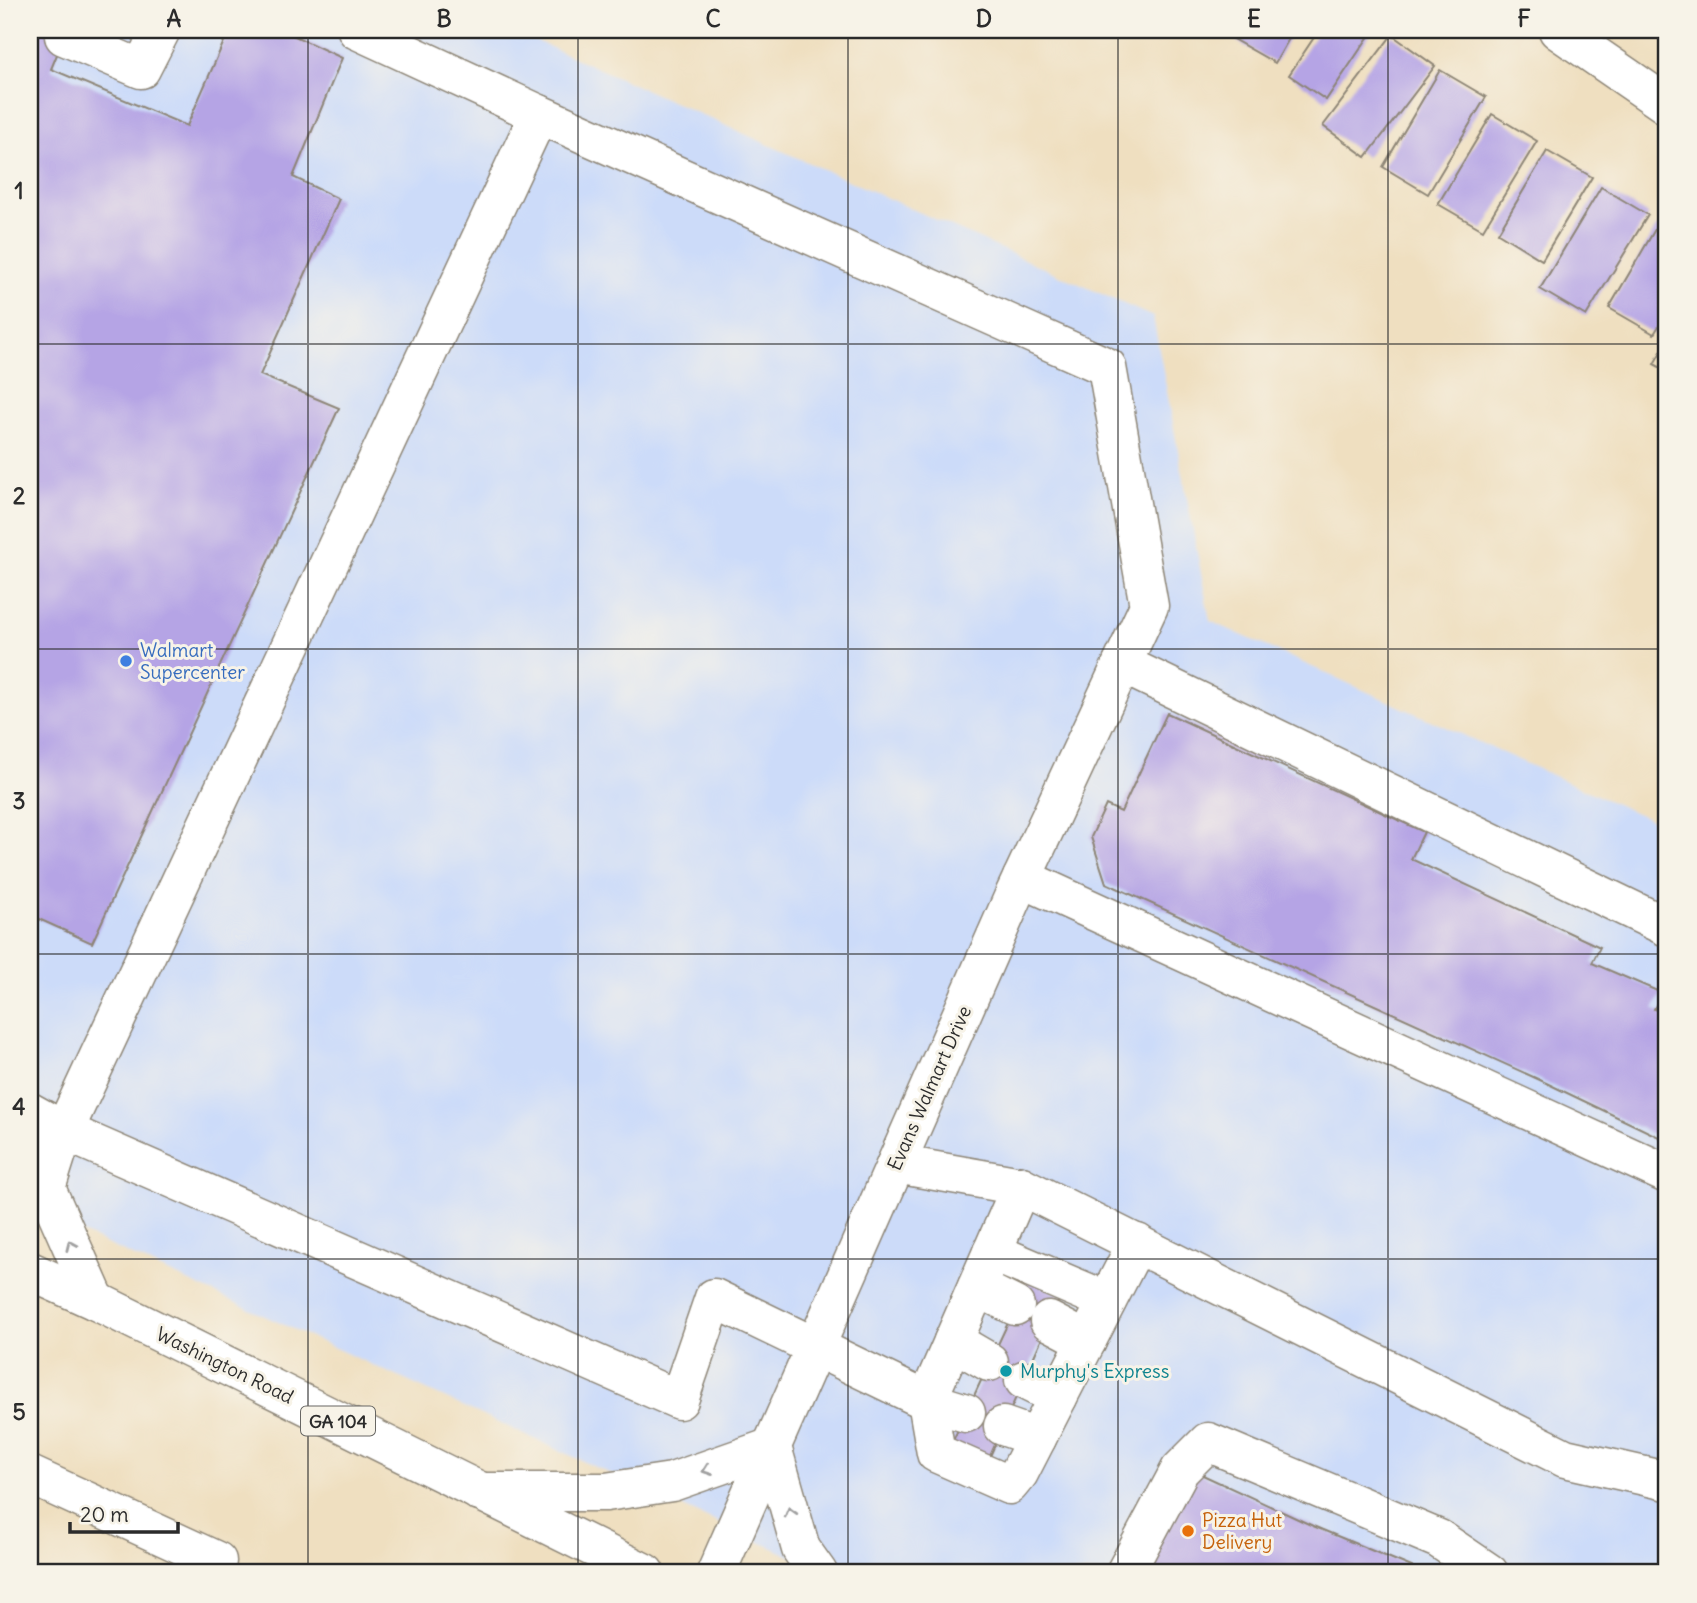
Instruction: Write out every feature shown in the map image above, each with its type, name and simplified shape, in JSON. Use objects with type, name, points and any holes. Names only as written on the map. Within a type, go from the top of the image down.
[{"type":"main road","points":[[64,36],[141,69],[161,30]]},
{"type":"main road","points":[[96,1301],[38,1190],[539,114],[357,30]]},
{"type":"main road","points":[[1558,30],[1667,105]]},
{"type":"main road","name":"Evans Walmart Drive","points":[[539,114],[1107,367],[1149,606],[1022,878],[716,1573]]},
{"type":"main road","points":[[1122,664],[1667,927]]},
{"type":"main road","points":[[1022,878],[1667,1174]]},
{"type":"main road","points":[[30,1112],[64,1131],[679,1400],[714,1298],[927,1401],[966,1413]]},
{"type":"main road","points":[[896,1164],[1021,1186],[1565,1458],[1667,1481]]},
{"type":"main road","points":[[1021,1186],[927,1401],[936,1453],[1009,1485],[1018,1473],[1020,1432],[1058,1397],[1137,1243]]},
{"type":"main road","points":[[992,1252],[1107,1301]]},
{"type":"main road","name":"Washington Road","points":[[30,1272],[96,1301],[645,1573]]},
{"type":"main road","points":[[977,1287],[1015,1306]]},
{"type":"main road","points":[[1049,1321],[1087,1341]]},
{"type":"main road","points":[[953,1341],[989,1363]]},
{"type":"main road","points":[[1024,1380],[1058,1397]]},
{"type":"main road","points":[[1125,1573],[1180,1470],[1208,1442],[1439,1539],[1489,1573]]},
{"type":"main road","points":[[480,1492],[606,1492],[672,1482],[772,1447],[801,1549],[818,1573]]},
{"type":"main road","points":[[1141,1573],[1170,1511],[1180,1470]]},
{"type":"main road","points":[[30,1475],[217,1561],[212,1573]]},
{"type":"shaded area","points":[[30,30],[512,30],[1153,317],[1210,621],[1667,827],[1667,1573],[828,1573],[30,1209]]},
{"type":"building","name":"Walmart Supercenter","points":[[30,30],[67,30],[51,69],[187,126],[229,30],[282,30],[342,58],[293,177],[339,199],[260,375],[339,408],[92,943],[30,915]]},
{"type":"building","points":[[1238,30],[1294,30],[1275,63],[1233,39]]},
{"type":"building","points":[[1319,30],[1373,30],[1326,100],[1289,75]]},
{"type":"building","points":[[1392,35],[1435,66],[1366,157],[1323,126]]},
{"type":"building","points":[[1440,70],[1486,97],[1428,194],[1383,167]]},
{"type":"building","points":[[1492,114],[1537,141],[1483,230],[1438,204]]},
{"type":"building","points":[[1547,151],[1592,177],[1542,260],[1498,233]]},
{"type":"building","points":[[1601,187],[1648,215],[1586,316],[1540,289]]},
{"type":"building","points":[[1657,226],[1667,232],[1667,313],[1654,334],[1609,308]]},
{"type":"building","points":[[1667,341],[1667,371],[1654,364]]},
{"type":"building","points":[[1167,713],[1424,832],[1411,859],[1600,947],[1592,963],[1662,993],[1654,1009],[1667,1015],[1667,1141],[1540,1080],[1106,883],[1091,837],[1106,805],[1121,812]]},
{"type":"building","name":"Murphy's Express","points":[[1028,1280],[1061,1295],[987,1463],[950,1447]]},
{"type":"building","points":[[1192,1470],[1313,1526],[1426,1573],[1146,1573]]},
{"type":"place","name":"Walmart Supercenter","points":[[126,661]]},
{"type":"place","name":"Murphy's Express","points":[[1006,1371]]},
{"type":"place","name":"Pizza Hut Delivery","points":[[1188,1531]]}]
